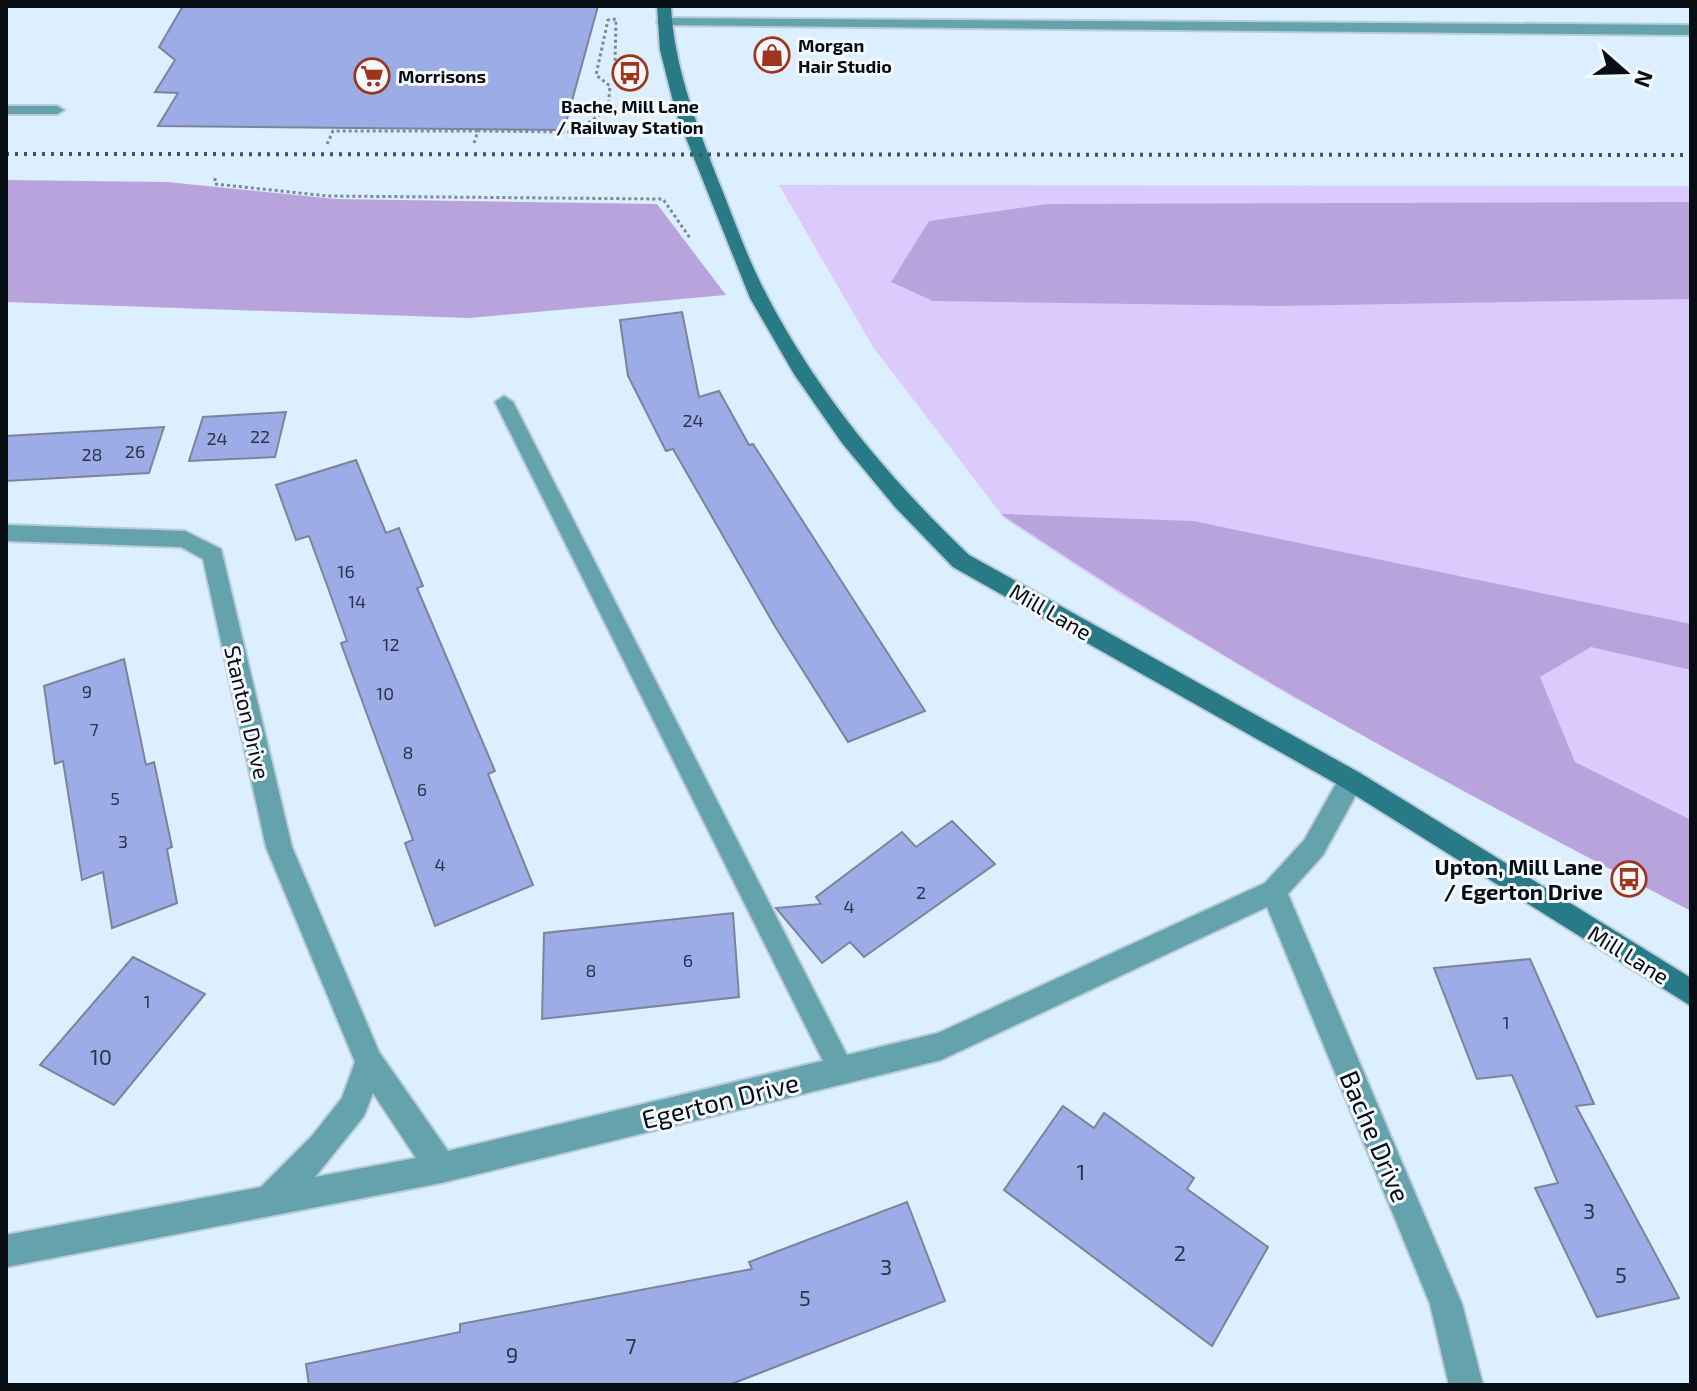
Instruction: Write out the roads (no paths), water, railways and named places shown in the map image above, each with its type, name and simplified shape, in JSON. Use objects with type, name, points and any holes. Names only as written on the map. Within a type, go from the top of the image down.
[{"type":"street","points":[[1114,6],[1119,26]]},
{"type":"street","points":[[664,14],[1119,26],[1691,30]]},
{"type":"street","name":"Mill Lane","points":[[664,14],[667,58],[680,104],[759,297],[835,422],[915,519],[961,561],[1351,780],[1691,993]]},
{"type":"street","name":"Stanton Drive","points":[[6,533],[185,539],[213,555],[279,847],[369,1062],[441,1168]]},
{"type":"street","name":"Egerton Drive","points":[[6,1251],[441,1168],[941,1046],[1274,891],[1314,847],[1351,780]]},
{"type":"street","name":"Bache Drive","points":[[1274,891],[1446,1304],[1466,1385]]},
{"type":"street","points":[[270,1200],[323,1147],[354,1106],[369,1062]]},
{"type":"lane","points":[[6,110],[57,110]]},
{"type":"lane","points":[[504,402],[841,1070]]},
{"type":"railway","points":[[6,154],[1691,155]]},
{"type":"place","name":"Morgan Hair Studio","points":[[772,55]]},
{"type":"place","name":"Bache, Mill Lane / Railway Station","points":[[630,73]]},
{"type":"place","name":"Morrisons","points":[[372,76]]},
{"type":"place","name":"Upton, Mill Lane / Egerton Drive","points":[[1629,879]]}]
